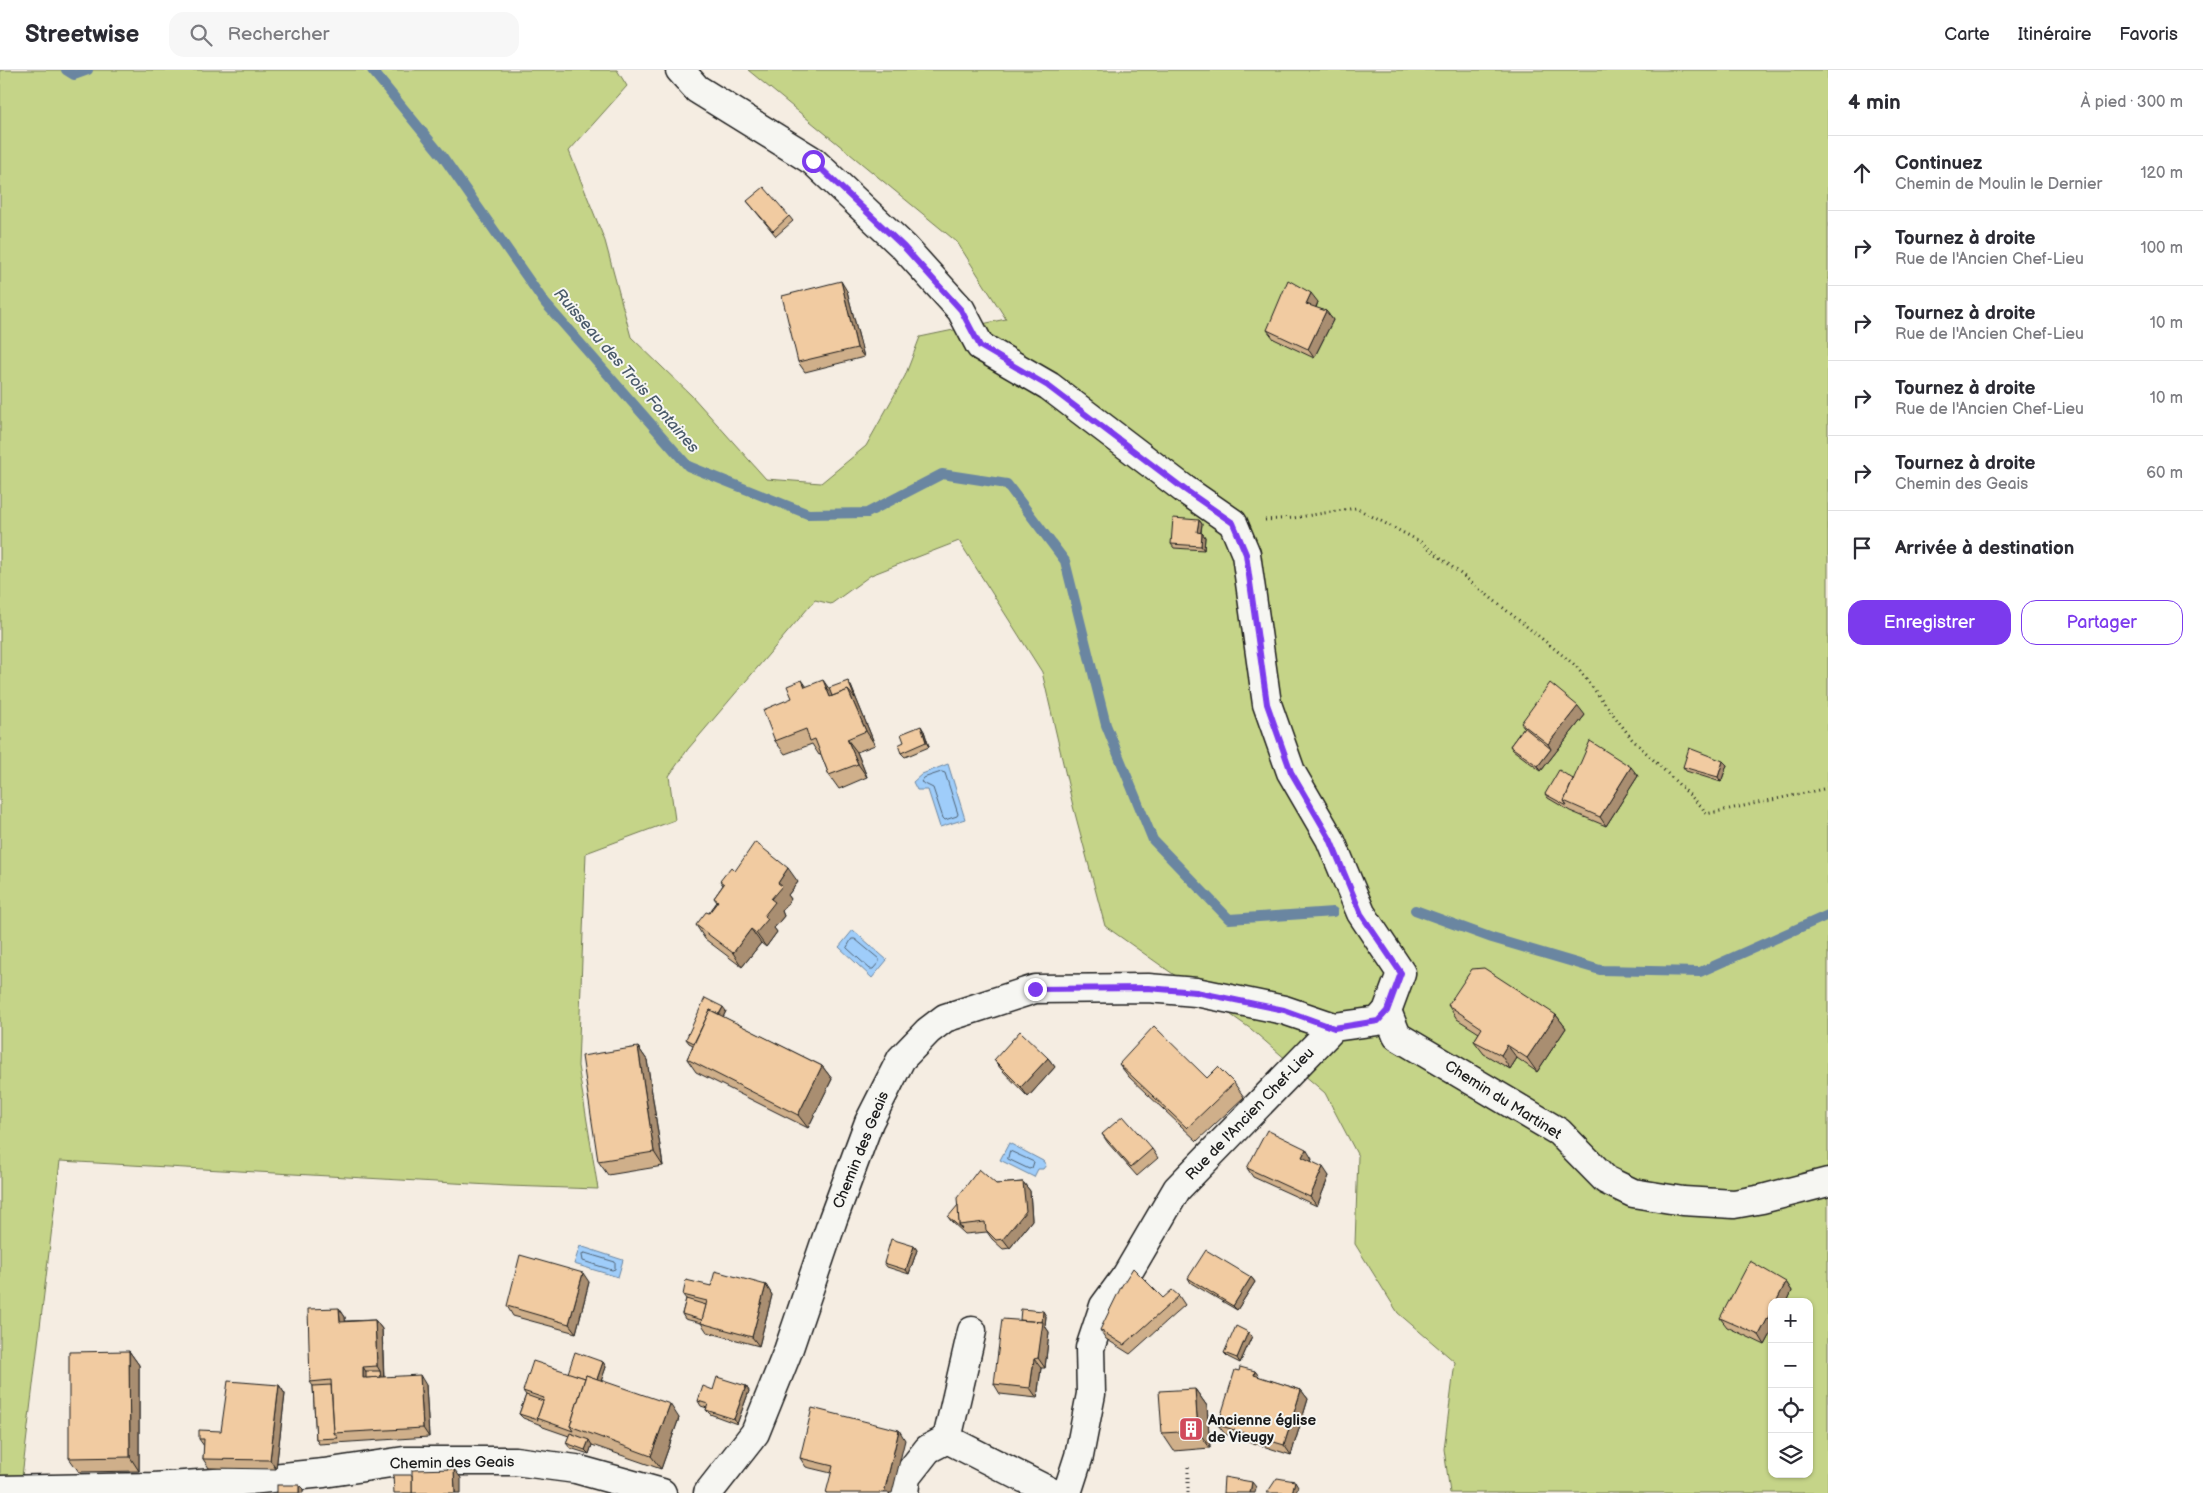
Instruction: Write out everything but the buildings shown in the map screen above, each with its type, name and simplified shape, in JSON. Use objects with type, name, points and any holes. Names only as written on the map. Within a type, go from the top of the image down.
[{"type":"street","points":[[680,70],[697,89],[813,161],[910,254],[961,310],[980,346],[1048,386],[1184,489],[1233,523],[1246,554],[1267,704],[1291,772],[1330,839],[1361,914],[1401,973],[1387,1011],[1378,1021],[1334,1028]]},
{"type":"street","name":"Chemin des Geais","points":[[708,1493],[755,1433],[788,1351],[833,1219],[869,1122],[901,1059],[939,1022],[945,1018],[1035,989],[1148,988],[1196,992],[1284,1010],[1334,1028]]},
{"type":"street","name":"Chemin du Martinet","points":[[1387,1011],[1398,1036],[1559,1132],[1606,1180],[1633,1193],[1683,1201],[1734,1204],[1762,1199],[1828,1182]]},
{"type":"street","name":"Rue de l'Ancien Chef-Lieu","points":[[1067,1493],[1079,1456],[1091,1394],[1090,1348],[1104,1306],[1126,1276],[1177,1188],[1334,1028]]},
{"type":"street","points":[[947,1439],[972,1331]]},
{"type":"street","points":[[904,1493],[906,1477],[928,1448],[947,1439]]},
{"type":"street","points":[[947,1439],[1053,1493]]},
{"type":"street","name":"Chemin des Geais","points":[[0,1490],[152,1487],[230,1482],[324,1473],[404,1461],[514,1461],[576,1470],[662,1493]]},
{"type":"path","points":[[1233,523],[1293,518],[1356,508],[1421,542],[1576,666],[1632,739],[1702,807],[1706,814],[1811,794],[1828,788]]},
{"type":"path","points":[[1188,1467],[1188,1493]]},
{"type":"green space","points":[[0,70],[617,70],[627,86],[569,151],[605,241],[631,337],[692,396],[766,479],[821,483],[866,446],[905,376],[920,337],[1006,319],[957,242],[748,70],[1828,70],[1828,1493],[1450,1493],[1444,1449],[1455,1362],[1398,1313],[1355,1244],[1358,1156],[1325,1093],[1251,1029],[1105,926],[1073,806],[1042,672],[959,541],[871,575],[831,604],[815,600],[688,749],[669,776],[675,820],[586,853],[578,1066],[598,1189],[508,1186],[60,1161],[20,1493],[0,1493]]},
{"type":"water","points":[[948,764],[965,819],[940,827],[928,790],[917,790],[913,782],[922,774]]},
{"type":"water","points":[[853,930],[887,960],[872,978],[839,947]]},
{"type":"water","points":[[1009,1143],[1043,1161],[1046,1165],[1043,1169],[1038,1169],[1034,1177],[1000,1160]]},
{"type":"water","points":[[580,1246],[623,1260],[618,1277],[574,1264]]},
{"type":"waterway","name":"Ruisseau des Trois Fontaines","points":[[66,70],[74,75],[88,70]]},
{"type":"waterway","name":"Ruisseau des Trois Fontaines","points":[[372,70],[443,157],[545,303],[688,466],[808,514],[867,513],[942,474],[1007,484],[1065,561],[1106,725],[1153,840],[1229,919],[1333,912]]},
{"type":"waterway","name":"Ruisseau des Trois Fontaines","points":[[1415,910],[1492,938],[1600,970],[1700,972],[1828,915]]},
{"type":"place","name":"Ancienne église de Vieugy","points":[[1191,1429]]},
{"type":"route","points":[[813,161],[904,247],[961,310],[980,346],[1048,386],[1184,489],[1233,523],[1246,554],[1267,704],[1291,772],[1330,839],[1361,914],[1401,973],[1387,1011],[1378,1021],[1334,1028],[1284,1010],[1196,992],[1148,988],[1035,989]]}]
